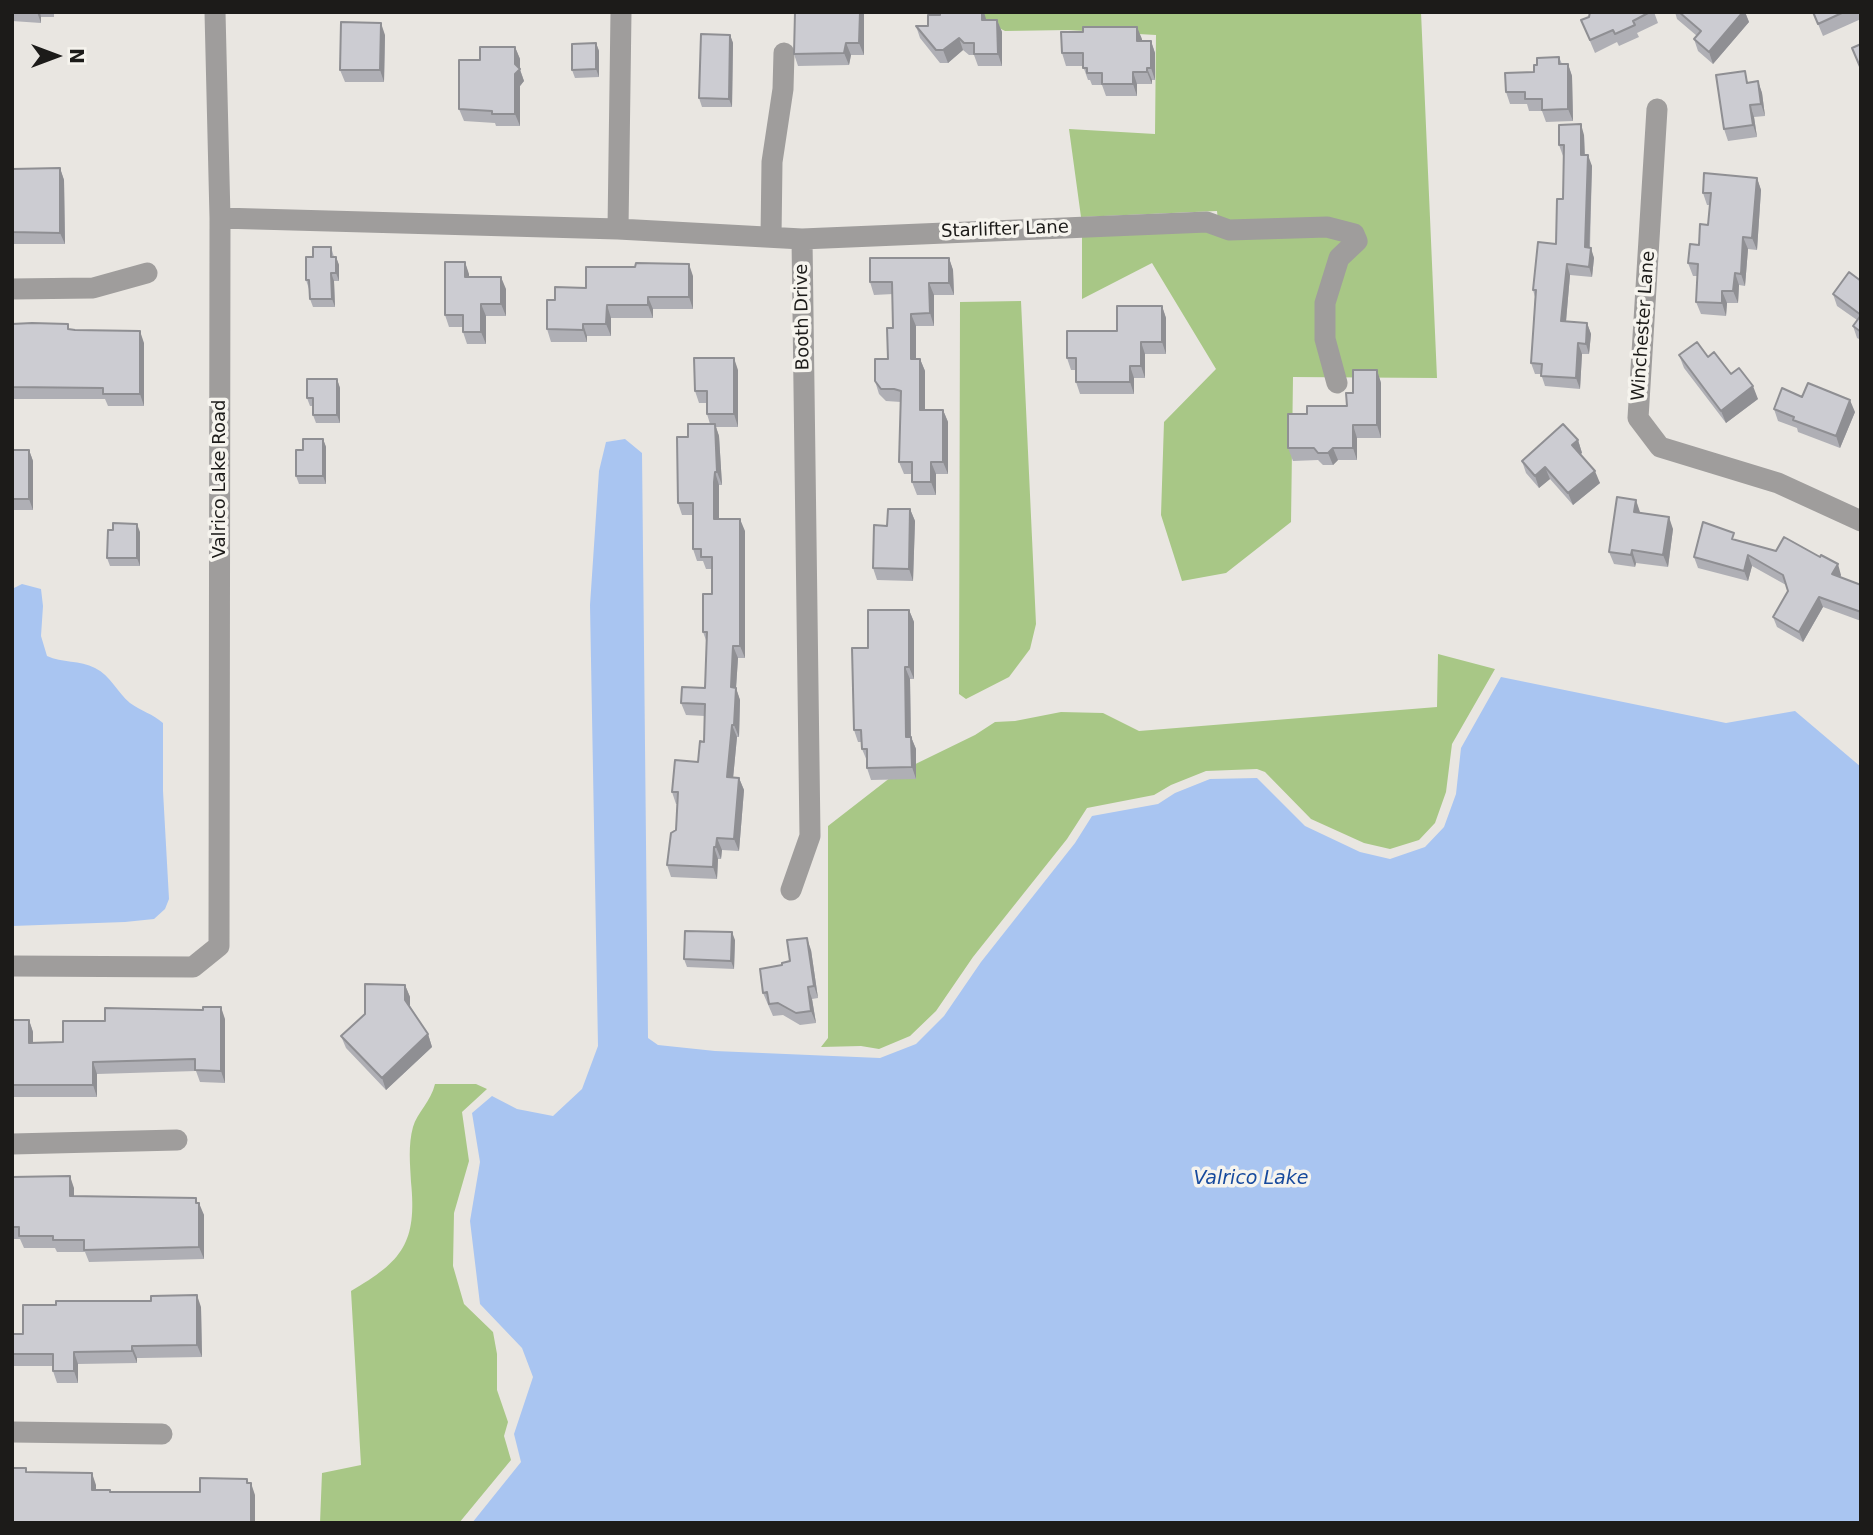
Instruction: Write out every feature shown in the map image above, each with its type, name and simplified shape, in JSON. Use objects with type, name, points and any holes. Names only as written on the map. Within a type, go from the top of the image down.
[{"type":"street","name":"Valrico Lake Road","points":[[12,966],[193,967],[219,946],[220,218],[215,12]]},
{"type":"street","points":[[618,229],[621,12]]},
{"type":"street","points":[[771,237],[772,162],[783,89],[784,53]]},
{"type":"street","name":"Winchester Lane","points":[[1657,109],[1638,418],[1660,447],[1778,483],[1861,521]]},
{"type":"street","name":"Booth Drive","points":[[220,218],[618,229],[802,239],[810,836],[791,890]]},
{"type":"street","name":"Starlifter Lane","points":[[802,239],[1207,222],[1229,230],[1327,227],[1354,234],[1357,241],[1339,258],[1325,303],[1325,340],[1338,383]]},
{"type":"street","points":[[12,289],[93,288],[147,273]]},
{"type":"street","points":[[12,1144],[177,1140]]},
{"type":"street","points":[[12,1432],[163,1434]]},
{"type":"green space","points":[[967,12],[1421,12],[1437,378],[1293,377],[1291,522],[1226,573],[1182,581],[1161,515],[1164,422],[1216,369],[1152,263],[1082,299],[1082,237],[1219,231],[1217,211],[1081,217],[1069,129],[1155,134],[1156,35],[1068,30],[1005,31]]},
{"type":"green space","points":[[1021,301],[1036,624],[1030,649],[1009,677],[966,699],[959,694],[960,302]]},
{"type":"green space","points":[[1438,654],[1495,669],[1452,744],[1446,792],[1435,823],[1419,840],[1390,849],[1364,843],[1311,819],[1265,772],[1257,769],[1206,771],[1154,795],[1087,808],[1067,839],[973,957],[936,1011],[910,1036],[879,1049],[861,1046],[821,1047],[828,1038],[828,826],[895,774],[975,735],[995,722],[1061,712],[1103,713],[1139,731],[1437,707]]},
{"type":"green space","points":[[435,1084],[476,1084],[487,1089],[462,1112],[469,1161],[454,1213],[453,1266],[464,1304],[493,1332],[497,1354],[497,1390],[508,1422],[504,1436],[511,1460],[459,1523],[320,1523],[322,1473],[361,1465],[351,1291],[383,1270],[403,1248],[411,1220],[411,1134]]},
{"type":"water","name":"Valrico Lake","points":[[625,439],[642,453],[648,1038],[658,1045],[715,1051],[880,1058],[916,1044],[944,1016],[981,962],[1075,843],[1092,816],[1158,804],[1175,793],[1210,779],[1257,778],[1305,826],[1360,852],[1390,859],[1425,847],[1444,827],[1456,794],[1461,748],[1501,677],[1726,723],[1795,711],[1861,767],[1861,1523],[472,1523],[521,1462],[514,1434],[533,1377],[522,1348],[480,1304],[470,1221],[480,1162],[472,1113],[492,1096],[517,1109],[553,1116],[582,1089],[598,1046],[590,605],[599,471],[606,442]]},
{"type":"water","points":[[22,584],[41,589],[41,636],[47,656],[95,668],[105,675],[125,699],[163,723],[163,791],[169,899],[165,909],[154,919],[12,926],[12,589]]},
{"type":"building","points":[[795,12],[860,12],[859,43],[846,43],[844,53],[794,54]]},
{"type":"building","points":[[940,12],[982,12],[982,20],[997,20],[998,54],[974,54],[974,43],[964,43],[959,38],[943,50],[936,50],[916,26],[928,26],[928,15],[940,15]]},
{"type":"building","points":[[1590,12],[1650,12],[1633,21],[1635,25],[1615,34],[1613,30],[1590,40],[1581,20],[1589,17]]},
{"type":"building","points":[[1679,12],[1743,12],[1709,52],[1694,39],[1701,31]]},
{"type":"building","points":[[1813,12],[1844,12],[1818,24]]},
{"type":"building","points":[[341,22],[381,23],[380,70],[340,70]]},
{"type":"building","points":[[1083,27],[1137,27],[1137,41],[1151,41],[1151,68],[1147,68],[1147,72],[1133,72],[1133,84],[1102,84],[1102,73],[1087,73],[1087,68],[1083,68],[1083,53],[1062,53],[1061,32],[1083,32]]},
{"type":"building","points":[[701,34],[730,35],[729,99],[699,98]]},
{"type":"building","points":[[596,43],[596,69],[572,70],[572,44]]},
{"type":"building","points":[[1861,44],[1861,69],[1852,48]]},
{"type":"building","points":[[480,47],[515,47],[515,64],[520,69],[515,74],[515,114],[459,109],[459,60],[480,60]]},
{"type":"building","points":[[1559,57],[1559,64],[1568,64],[1568,109],[1542,110],[1542,99],[1525,99],[1525,92],[1506,92],[1505,73],[1534,72],[1537,58]]},
{"type":"building","points":[[1745,71],[1747,83],[1758,81],[1761,104],[1750,105],[1753,125],[1724,129],[1716,75]]},
{"type":"building","points":[[1581,124],[1581,155],[1588,155],[1585,247],[1591,248],[1589,267],[1567,264],[1561,321],[1587,323],[1586,344],[1578,343],[1576,378],[1541,376],[1542,364],[1531,363],[1536,290],[1533,290],[1538,242],[1556,244],[1557,199],[1563,199],[1564,145],[1559,145],[1559,125]]},
{"type":"building","points":[[60,168],[60,233],[12,232],[12,169]]},
{"type":"building","points":[[1704,173],[1757,178],[1752,238],[1743,237],[1741,274],[1735,273],[1733,291],[1722,291],[1722,303],[1696,302],[1698,264],[1688,263],[1690,244],[1699,245],[1700,224],[1708,225],[1711,193],[1703,193]]},
{"type":"building","points":[[313,247],[331,247],[331,257],[336,257],[336,273],[331,273],[332,299],[310,299],[309,280],[306,280],[306,257],[313,257]]},
{"type":"building","points":[[870,258],[949,258],[949,283],[929,283],[930,313],[911,314],[911,359],[920,359],[920,410],[943,410],[943,462],[931,462],[931,482],[912,482],[912,462],[899,462],[901,391],[881,389],[875,381],[875,359],[888,359],[887,328],[893,328],[892,282],[870,282]]},
{"type":"building","points":[[445,262],[465,262],[465,277],[501,277],[501,304],[481,304],[481,332],[463,332],[463,315],[445,315]]},
{"type":"building","points":[[636,263],[689,264],[689,297],[648,297],[648,305],[607,305],[606,324],[583,324],[583,330],[547,329],[547,300],[555,300],[555,287],[586,288],[586,267],[635,267]]},
{"type":"building","points":[[1849,272],[1861,281],[1861,315],[1833,294]]},
{"type":"building","points":[[1117,306],[1162,306],[1162,342],[1141,342],[1141,366],[1130,366],[1130,382],[1076,382],[1076,358],[1067,358],[1067,331],[1117,331]]},
{"type":"building","points":[[1861,315],[1861,332],[1853,326]]},
{"type":"building","points":[[12,324],[68,324],[68,329],[75,330],[140,331],[140,394],[103,394],[103,388],[12,387]]},
{"type":"building","points":[[1697,342],[1708,357],[1714,352],[1731,374],[1739,368],[1753,386],[1721,411],[1679,355]]},
{"type":"building","points":[[694,358],[734,358],[734,414],[707,414],[707,391],[695,391]]},
{"type":"building","points":[[1353,370],[1377,370],[1377,425],[1353,425],[1353,448],[1333,448],[1328,453],[1318,453],[1314,448],[1288,448],[1288,414],[1307,414],[1307,406],[1347,406],[1346,393],[1353,393]]},
{"type":"building","points":[[307,379],[337,379],[337,415],[313,415],[313,398],[307,398]]},
{"type":"building","points":[[1808,383],[1850,400],[1836,436],[1793,420],[1794,417],[1774,409],[1782,388],[1802,397]]},
{"type":"building","points":[[688,424],[715,424],[717,472],[714,482],[714,519],[740,519],[740,646],[733,646],[731,687],[736,688],[727,777],[739,778],[734,839],[717,838],[713,867],[667,865],[671,833],[676,830],[678,792],[672,792],[675,760],[698,762],[700,741],[704,742],[705,704],[681,703],[682,687],[705,688],[707,632],[703,632],[703,594],[712,594],[712,557],[701,557],[701,549],[693,549],[693,503],[678,503],[677,437],[688,437]]},
{"type":"building","points":[[1563,424],[1578,440],[1572,445],[1595,471],[1568,493],[1545,467],[1535,476],[1522,461]]},
{"type":"building","points":[[303,439],[323,439],[323,476],[296,476],[296,450],[303,450]]},
{"type":"building","points":[[12,450],[29,450],[29,499],[12,499]]},
{"type":"building","points":[[1617,497],[1636,500],[1634,512],[1669,517],[1663,555],[1632,550],[1631,555],[1609,552]]},
{"type":"building","points":[[888,509],[910,509],[909,569],[873,568],[874,525],[887,526]]},
{"type":"building","points":[[1703,522],[1734,533],[1732,539],[1776,551],[1784,537],[1838,564],[1832,574],[1861,585],[1861,612],[1819,597],[1799,632],[1773,617],[1788,591],[1783,575],[1748,555],[1744,571],[1694,557]]},
{"type":"building","points":[[113,523],[137,524],[137,558],[107,558],[108,530],[113,530]]},
{"type":"building","points":[[868,610],[909,610],[909,667],[905,667],[906,737],[911,737],[912,767],[867,768],[867,749],[862,749],[861,730],[854,730],[852,648],[868,648]]},
{"type":"building","points":[[685,931],[732,932],[731,961],[684,959]]},
{"type":"building","points":[[807,938],[814,986],[808,987],[811,1011],[796,1013],[778,1003],[769,1004],[767,992],[763,993],[760,969],[790,961],[787,940]]},
{"type":"building","points":[[365,984],[405,985],[405,1000],[428,1034],[382,1078],[341,1036],[365,1014]]},
{"type":"building","points":[[203,1007],[221,1007],[221,1071],[195,1070],[195,1059],[93,1062],[93,1085],[12,1085],[12,1020],[29,1020],[29,1043],[63,1042],[63,1021],[105,1021],[105,1008],[203,1010]]},
{"type":"building","points":[[70,1176],[70,1196],[196,1198],[196,1203],[199,1203],[199,1247],[84,1250],[84,1240],[19,1236],[19,1227],[12,1227],[12,1177]]},
{"type":"building","points":[[197,1295],[197,1345],[132,1346],[132,1351],[74,1352],[74,1371],[53,1371],[53,1354],[12,1354],[12,1334],[23,1334],[23,1305],[56,1305],[56,1301],[151,1301],[151,1296]]},
{"type":"building","points":[[12,1468],[26,1468],[26,1472],[92,1473],[92,1490],[110,1492],[200,1492],[200,1478],[247,1479],[247,1483],[251,1483],[251,1523],[12,1523]]}]
